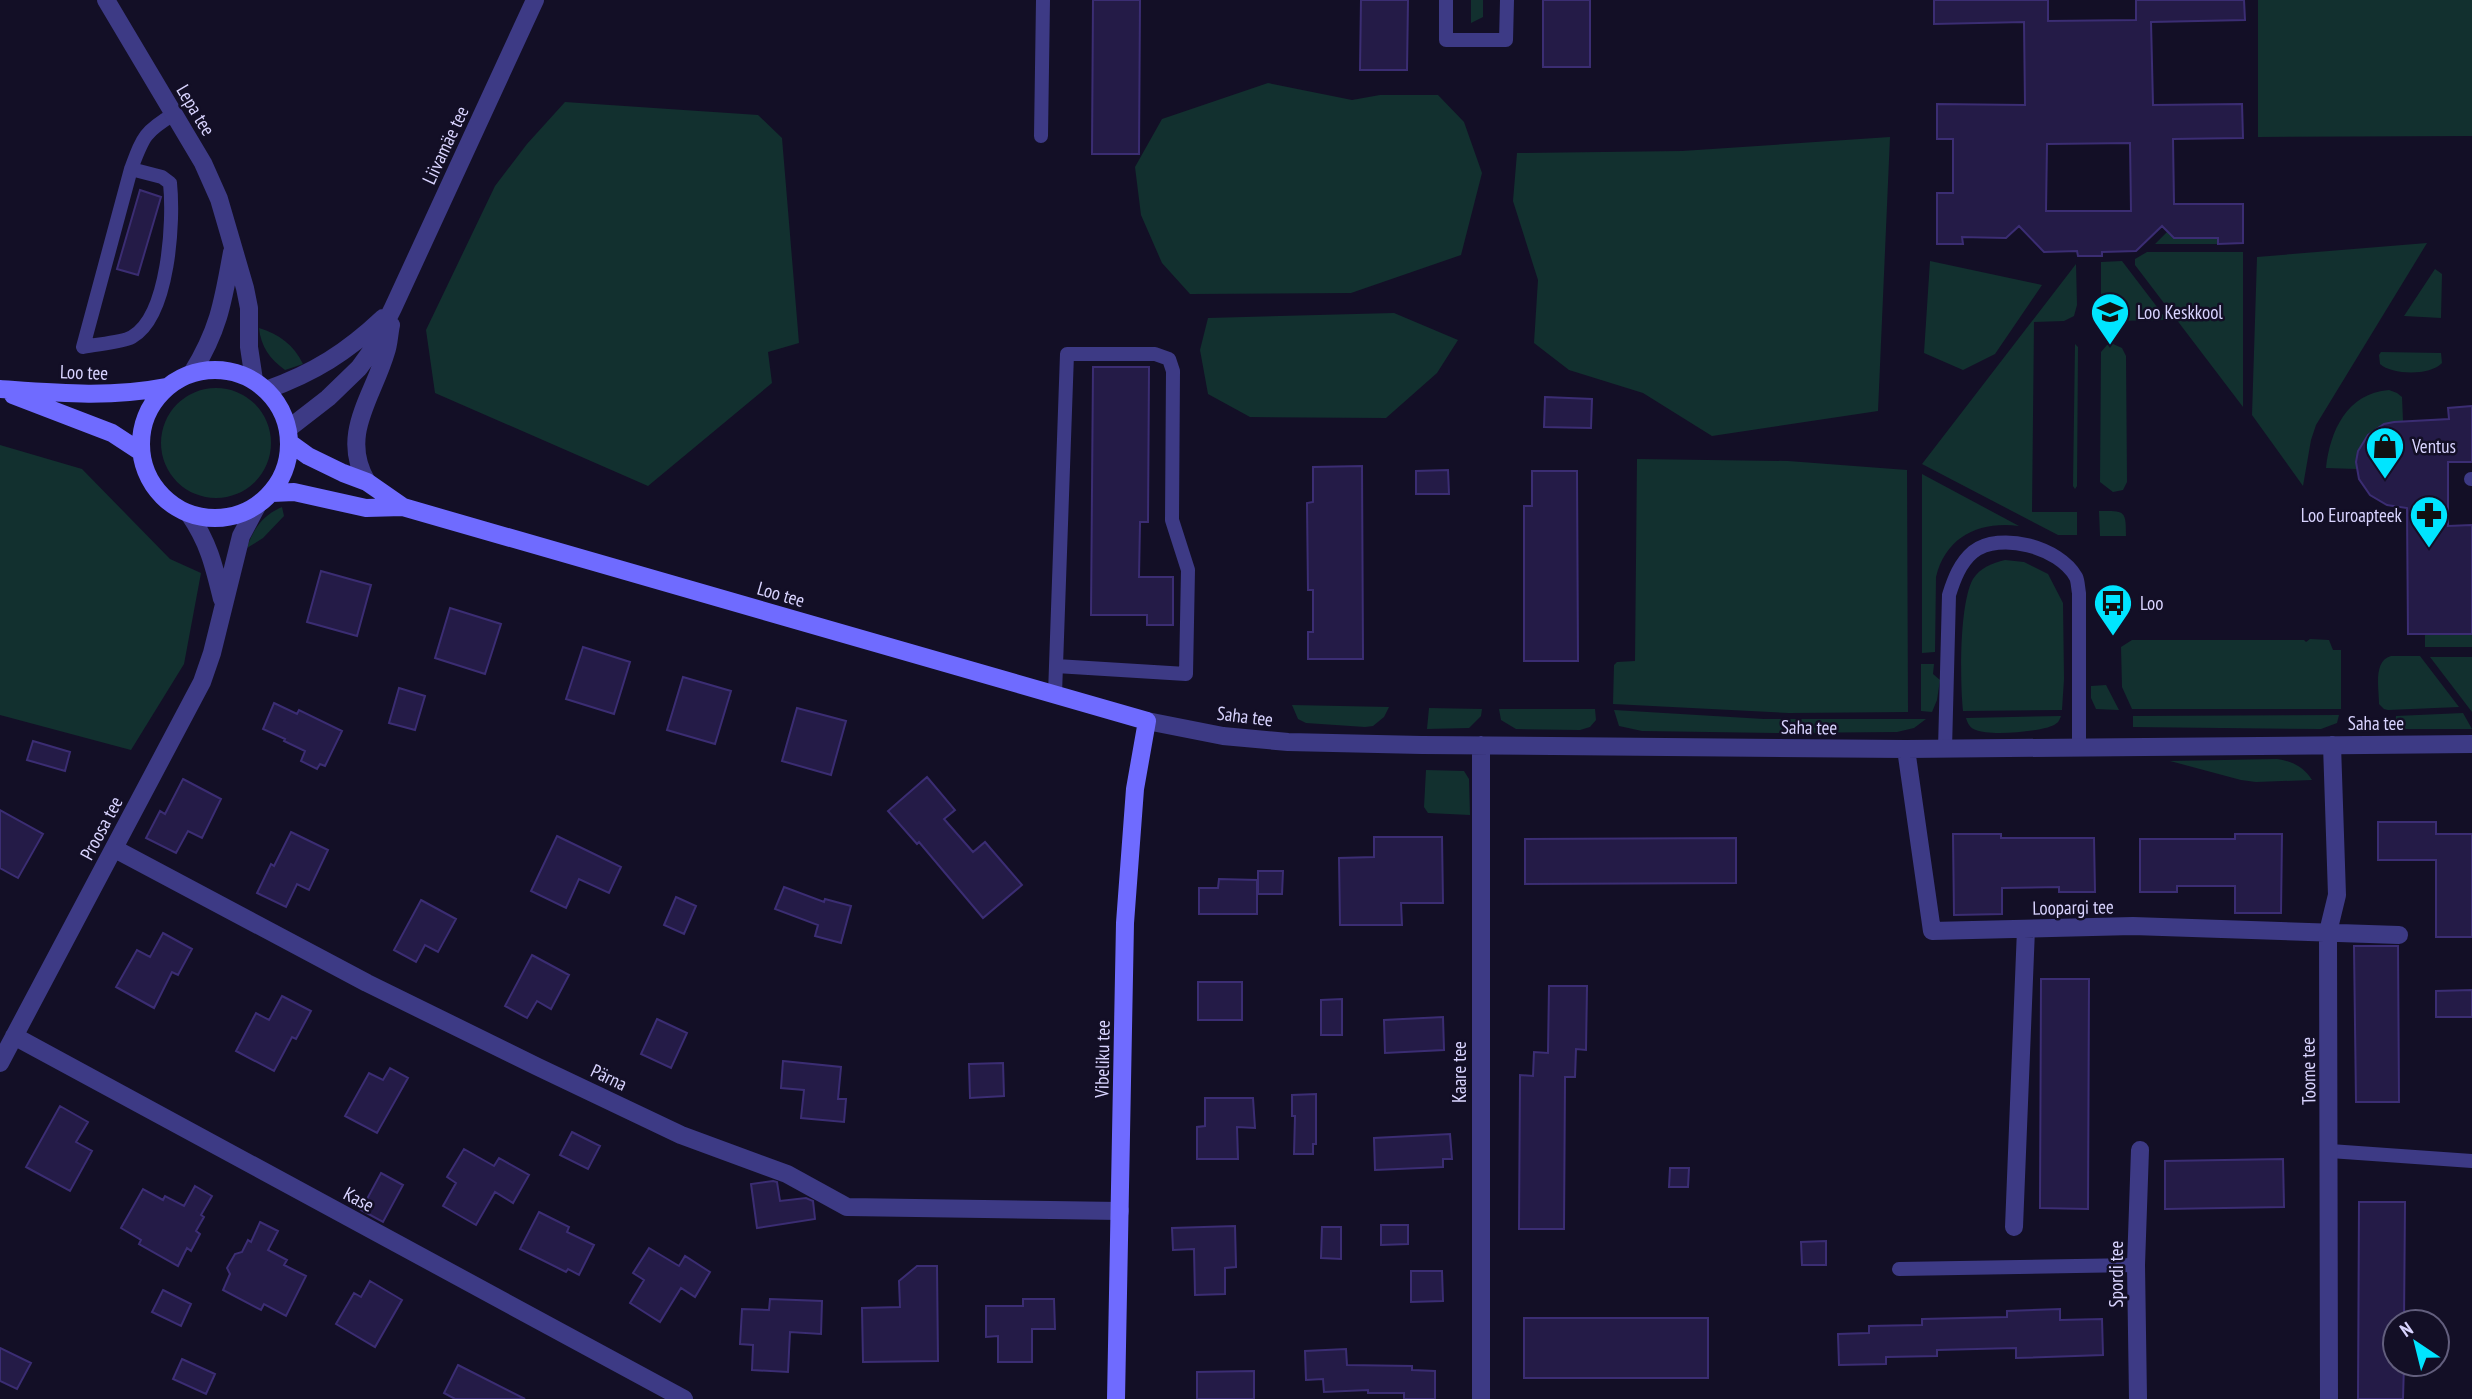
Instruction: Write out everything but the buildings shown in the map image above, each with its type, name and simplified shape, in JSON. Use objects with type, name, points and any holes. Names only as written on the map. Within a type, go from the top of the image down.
[{"type":"street","name":"Lepa tee","points":[[106,0],[203,163],[219,199],[245,288],[248,347],[260,385]]},
{"type":"street","name":"Liivamäe tee","points":[[289,436],[359,368],[372,349],[535,0]]},
{"type":"street","name":"Lepa tee","points":[[192,373],[209,345],[220,317],[232,249]]},
{"type":"street","name":"Liivamäe tee","points":[[260,385],[291,381],[340,355],[393,308]]},
{"type":"street","points":[[367,482],[357,462],[355,441],[363,411],[386,351],[393,308]]},
{"type":"street","points":[[223,369],[260,385],[284,415],[289,436],[285,469],[271,493],[257,506],[224,518],[189,514],[161,496],[144,469],[141,434],[145,417],[166,387],[192,373],[223,369]]},
{"type":"street","name":"Loo tee","points":[[0,389],[96,395],[130,394],[166,387]]},
{"type":"street","name":"Loo tee","points":[[0,389],[112,433],[141,453]]},
{"type":"street","name":"Loo tee","points":[[289,436],[308,456],[343,474],[367,482],[403,507]]},
{"type":"street","name":"Loo tee","points":[[271,493],[294,492],[366,508],[403,507],[1147,721]]},
{"type":"street","name":"Proosa tee","points":[[0,1063],[202,682],[212,653],[241,536],[257,506]]},
{"type":"street","name":"Proosa tee","points":[[189,514],[203,534],[212,555],[223,606]]},
{"type":"street","name":"Saha tee","points":[[1147,721],[1223,736],[1288,742],[1906,749],[2472,744]]},
{"type":"street","name":"Vibeliku tee","points":[[1116,1399],[1125,923],[1135,789],[1147,721]]},
{"type":"street","name":"Kaare tee","points":[[1480,1399],[1481,745]]},
{"type":"street","name":"Toome tee","points":[[2329,1399],[2328,932],[2337,895],[2332,745]]},
{"type":"street","name":"Loopargi tee","points":[[1906,749],[1932,931],[2133,926],[2399,935]]},
{"type":"street","name":"Pärna","points":[[115,849],[367,983],[525,1061],[681,1135],[787,1174],[847,1208],[1120,1211]]},
{"type":"street","points":[[2014,1227],[2026,929]]},
{"type":"street","name":"Kase","points":[[14,1036],[684,1399]]},
{"type":"street","name":"Spordi tee","points":[[2138,1399],[2136,1265],[2140,1150]]},
{"type":"lane","points":[[1041,136],[1042,0]]},
{"type":"lane","points":[[1446,0],[1446,40],[1506,40],[1507,0]]},
{"type":"lane","points":[[131,169],[162,177],[170,183],[172,208],[166,270],[150,321],[131,337],[83,346],[131,169],[147,132],[174,114]]},
{"type":"lane","points":[[1055,694],[1067,354],[1155,354],[1169,359],[1172,371],[1172,520],[1188,570],[1186,674],[1056,666]]},
{"type":"lane","points":[[1945,749],[1949,595],[1957,572],[1974,552],[1993,544],[2013,542],[2032,545],[2052,555],[2076,578],[2079,593],[2079,747]]},
{"type":"lane","points":[[2330,1151],[2472,1161]]},
{"type":"lane","points":[[1899,1269],[2136,1265]]},
{"type":"green space","points":[[1471,0],[1483,0],[1483,17],[1471,23]]},
{"type":"green space","points":[[2258,0],[2472,0],[2472,136],[2258,137]]},
{"type":"green space","points":[[1268,83],[1352,100],[1380,95],[1438,95],[1464,122],[1482,173],[1461,255],[1351,293],[1190,294],[1162,263],[1141,215],[1135,167],[1162,119]]},
{"type":"green space","points":[[565,102],[758,115],[782,138],[799,343],[768,352],[772,383],[648,486],[435,393],[426,330],[495,186],[527,144]]},
{"type":"green space","points":[[1890,137],[1878,411],[1712,436],[1643,393],[1569,370],[1534,343],[1538,280],[1513,201],[1517,153],[1682,151]]},
{"type":"green space","points":[[2167,232],[2174,238],[2218,238],[2218,244],[2155,244]]},
{"type":"green space","points":[[2427,243],[2316,425],[2303,486],[2252,415],[2257,257]]},
{"type":"green space","points":[[2147,252],[2243,252],[2243,407],[2135,265],[2135,259]]},
{"type":"green space","points":[[1930,261],[2042,285],[1995,354],[1963,370],[1924,353]]},
{"type":"green space","points":[[2122,261],[2167,320],[2109,321],[2101,312],[2101,262]]},
{"type":"green space","points":[[2076,264],[2077,305],[2074,316],[2064,321],[2034,322],[2032,512],[2077,512],[2077,535],[2058,535],[1922,464]]},
{"type":"green space","points":[[2435,269],[2442,274],[2441,318],[2404,316]]},
{"type":"green space","points":[[1394,313],[1458,340],[1437,373],[1386,418],[1250,417],[1208,394],[1200,350],[1208,318]]},
{"type":"green space","points":[[259,328],[285,341],[303,364],[285,370],[280,366],[264,347]]},
{"type":"green space","points":[[2075,344],[2078,347],[2075,489],[2073,486]]},
{"type":"green space","points":[[2113,344],[2122,348],[2126,356],[2127,482],[2123,490],[2113,492],[2100,482],[2101,352],[2107,345]]},
{"type":"green space","points":[[2381,352],[2441,353],[2442,363],[2429,370],[2402,372],[2380,364]]},
{"type":"green space","points":[[216,388],[237,392],[255,404],[267,422],[271,443],[267,464],[255,482],[237,494],[216,498],[195,494],[177,482],[165,464],[161,443],[165,422],[177,404],[195,392]]},
{"type":"green space","points":[[2389,390],[2402,397],[2403,421],[2384,425],[2369,435],[2360,450],[2357,469],[2326,468],[2332,441],[2343,416],[2362,398]]},
{"type":"green space","points":[[0,445],[82,469],[170,559],[201,573],[184,664],[131,750],[0,715]]},
{"type":"green space","points":[[1637,459],[1788,461],[1907,470],[1908,712],[1789,713],[1613,704],[1614,665],[1617,662],[1635,661]]},
{"type":"green space","points":[[1922,474],[2019,526],[1978,529],[1956,542],[1948,551],[1936,577],[1935,652],[1922,653]]},
{"type":"green space","points":[[282,507],[284,516],[263,538],[247,548],[260,523]]},
{"type":"green space","points":[[2099,511],[2122,514],[2126,536],[2100,536]]},
{"type":"green space","points":[[2005,560],[2024,562],[2048,574],[2063,603],[2062,710],[1963,711],[1962,644],[1968,591],[1979,572],[1991,564]]},
{"type":"green space","points":[[2425,634],[2472,634],[2472,647],[2425,647]]},
{"type":"green space","points":[[2310,639],[2329,640],[2333,650],[2341,650],[2341,709],[2132,709],[2122,687],[2121,647],[2132,640],[2306,642]]},
{"type":"green space","points":[[2391,656],[2420,656],[2459,707],[2384,709],[2379,704],[2378,676],[2382,663]]},
{"type":"green space","points":[[2430,657],[2472,657],[2472,712]]},
{"type":"green space","points":[[1921,664],[1934,664],[1933,674],[1940,680],[1932,712],[1921,711]]},
{"type":"green space","points":[[2106,685],[2119,710],[2096,709],[2091,698],[2091,686]]},
{"type":"green space","points":[[1292,705],[1389,707],[1384,717],[1373,726],[1365,727],[1306,723],[1298,719]]},
{"type":"green space","points":[[1429,708],[1482,709],[1481,716],[1469,728],[1427,729]]},
{"type":"green space","points":[[1499,709],[1595,709],[1596,720],[1590,727],[1580,730],[1516,729],[1501,720]]},
{"type":"green space","points":[[1614,710],[1764,719],[1926,719],[1914,728],[1897,732],[1642,731],[1619,726]]},
{"type":"green space","points":[[2463,713],[2472,729],[2395,729],[2396,716]]},
{"type":"green space","points":[[2339,715],[2337,723],[2321,729],[2133,727],[2133,716]]},
{"type":"green space","points":[[2061,716],[2054,725],[2003,733],[1976,730],[1966,718]]},
{"type":"green space","points":[[2277,759],[2297,765],[2312,780],[2241,780],[2170,761]]},
{"type":"green space","points":[[1426,770],[1464,771],[1469,779],[1470,815],[1428,813],[1424,807]]},
{"type":"place","name":"Loo Keskkool","points":[[2110,346]]},
{"type":"place","name":"Ventus","points":[[2385,480]]},
{"type":"place","name":"Loo Euroapteek","points":[[2429,549]]},
{"type":"place","name":"Loo","points":[[2113,637]]}]
